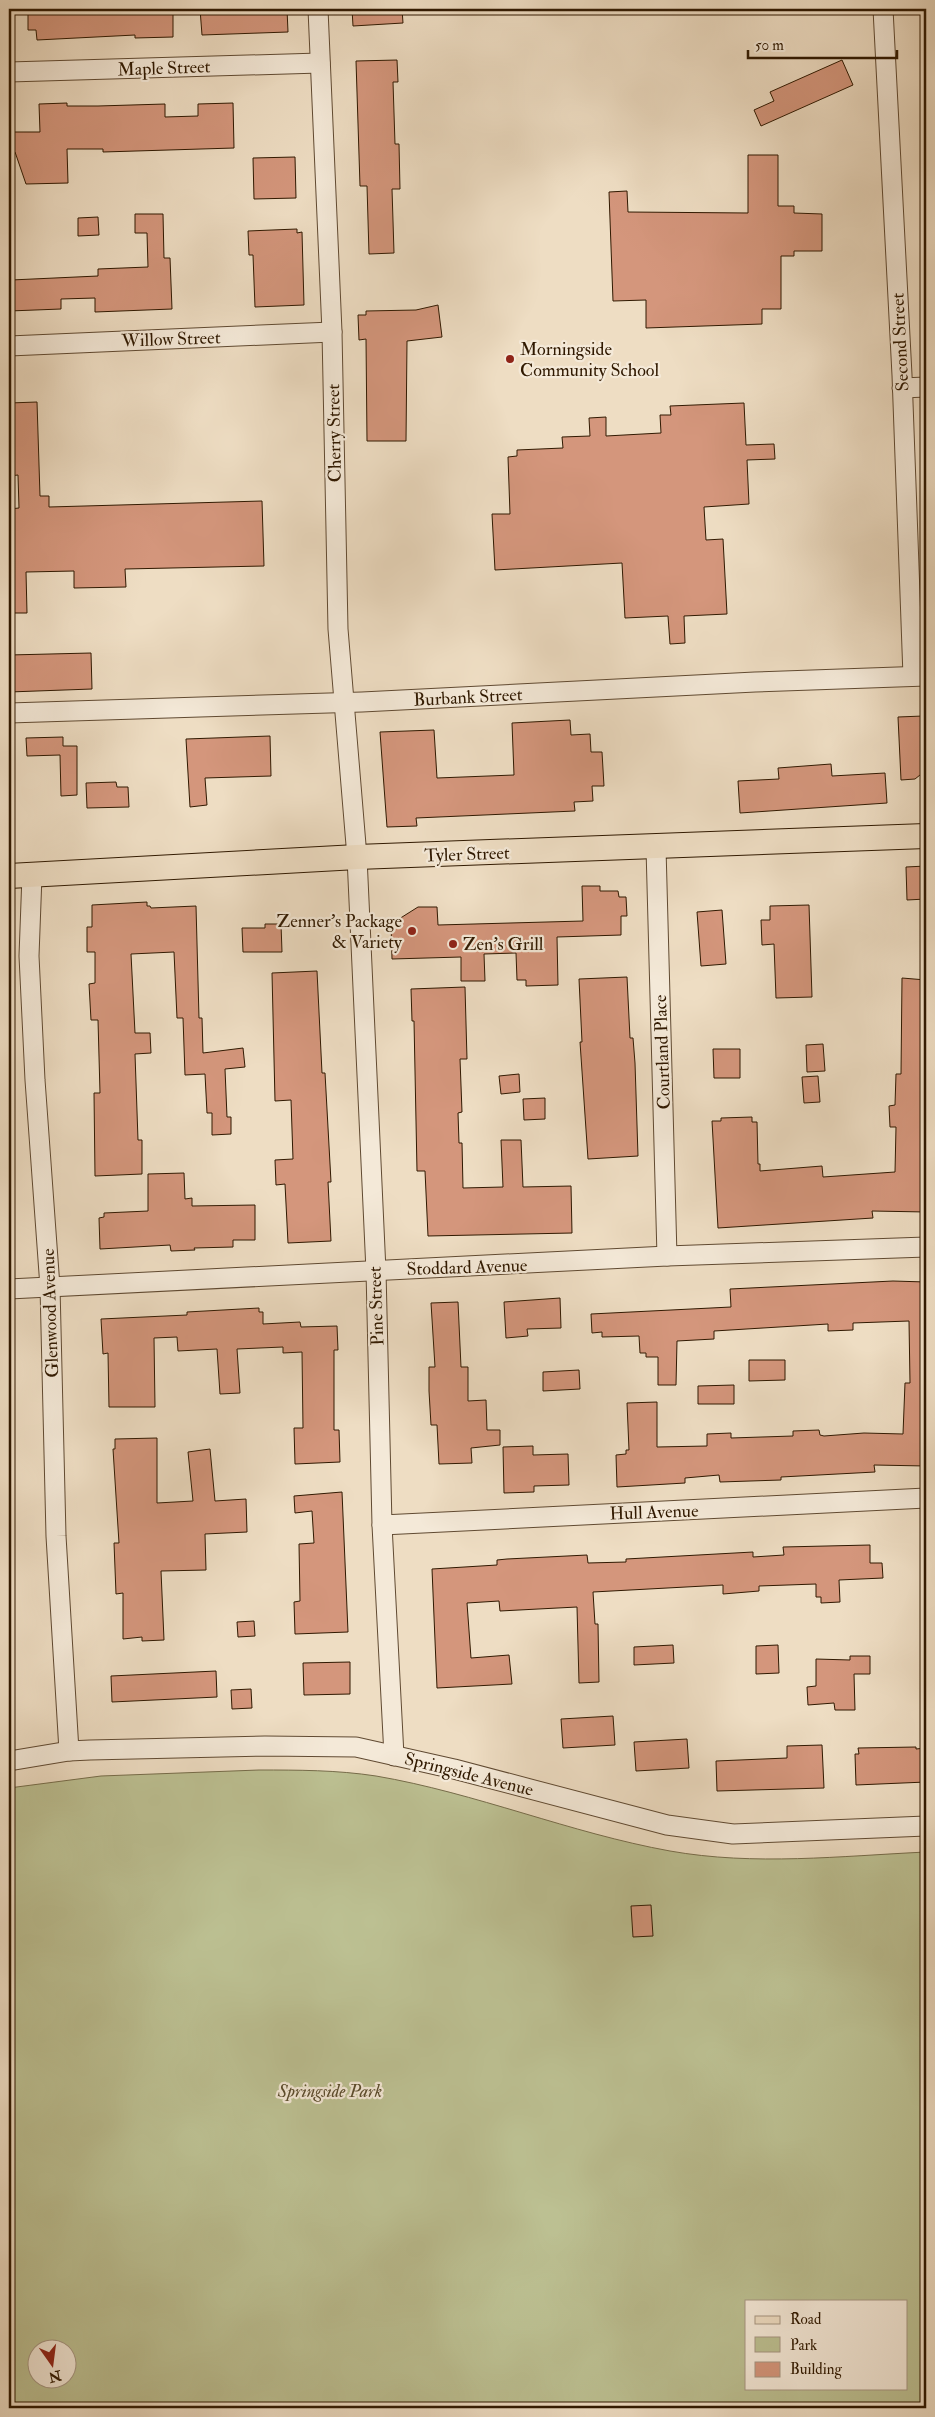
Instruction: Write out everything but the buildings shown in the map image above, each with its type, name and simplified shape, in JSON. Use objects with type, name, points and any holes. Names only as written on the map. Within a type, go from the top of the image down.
[{"type":"main road","name":"Tyler Street","points":[[9,876],[357,858],[656,848],[926,836]]},
{"type":"street","name":"Cherry Street","points":[[318,9],[332,332],[338,629],[346,703],[357,858]]},
{"type":"street","name":"Second Street","points":[[883,9],[902,388],[920,676]]},
{"type":"street","name":"Maple Street","points":[[9,72],[320,63]]},
{"type":"street","name":"Willow Street","points":[[9,346],[332,332]]},
{"type":"street","points":[[902,388],[926,387]]},
{"type":"street","name":"Burbank Street","points":[[9,713],[346,703],[920,676]]},
{"type":"street","name":"Courtland Place","points":[[656,848],[667,1256]]},
{"type":"street","name":"Pine Street","points":[[357,858],[376,1271],[382,1524],[394,1756]]},
{"type":"street","name":"Glenwood Avenue","points":[[32,875],[29,956],[35,1080],[50,1287],[56,1536],[69,1751]]},
{"type":"street","name":"Stoddard Avenue","points":[[9,1289],[667,1256],[926,1247]]},
{"type":"street","name":"Hull Avenue","points":[[382,1524],[926,1498]]},
{"type":"street","name":"Springside Avenue","points":[[9,1761],[69,1751],[265,1746],[356,1747],[454,1769],[667,1825],[733,1834],[926,1826]]},
{"type":"green space","name":"Springside Park","points":[[259,1770],[347,1773],[413,1783],[596,1834],[670,1851],[702,1856],[798,1859],[926,1852],[926,2408],[9,2408],[9,1788],[101,1776]]},
{"type":"place","name":"Morningside Community School","points":[[510,359]]},
{"type":"place","name":"Zenner's Package & Variety","points":[[412,931]]},
{"type":"place","name":"Zen's Grill","points":[[453,944]]}]
